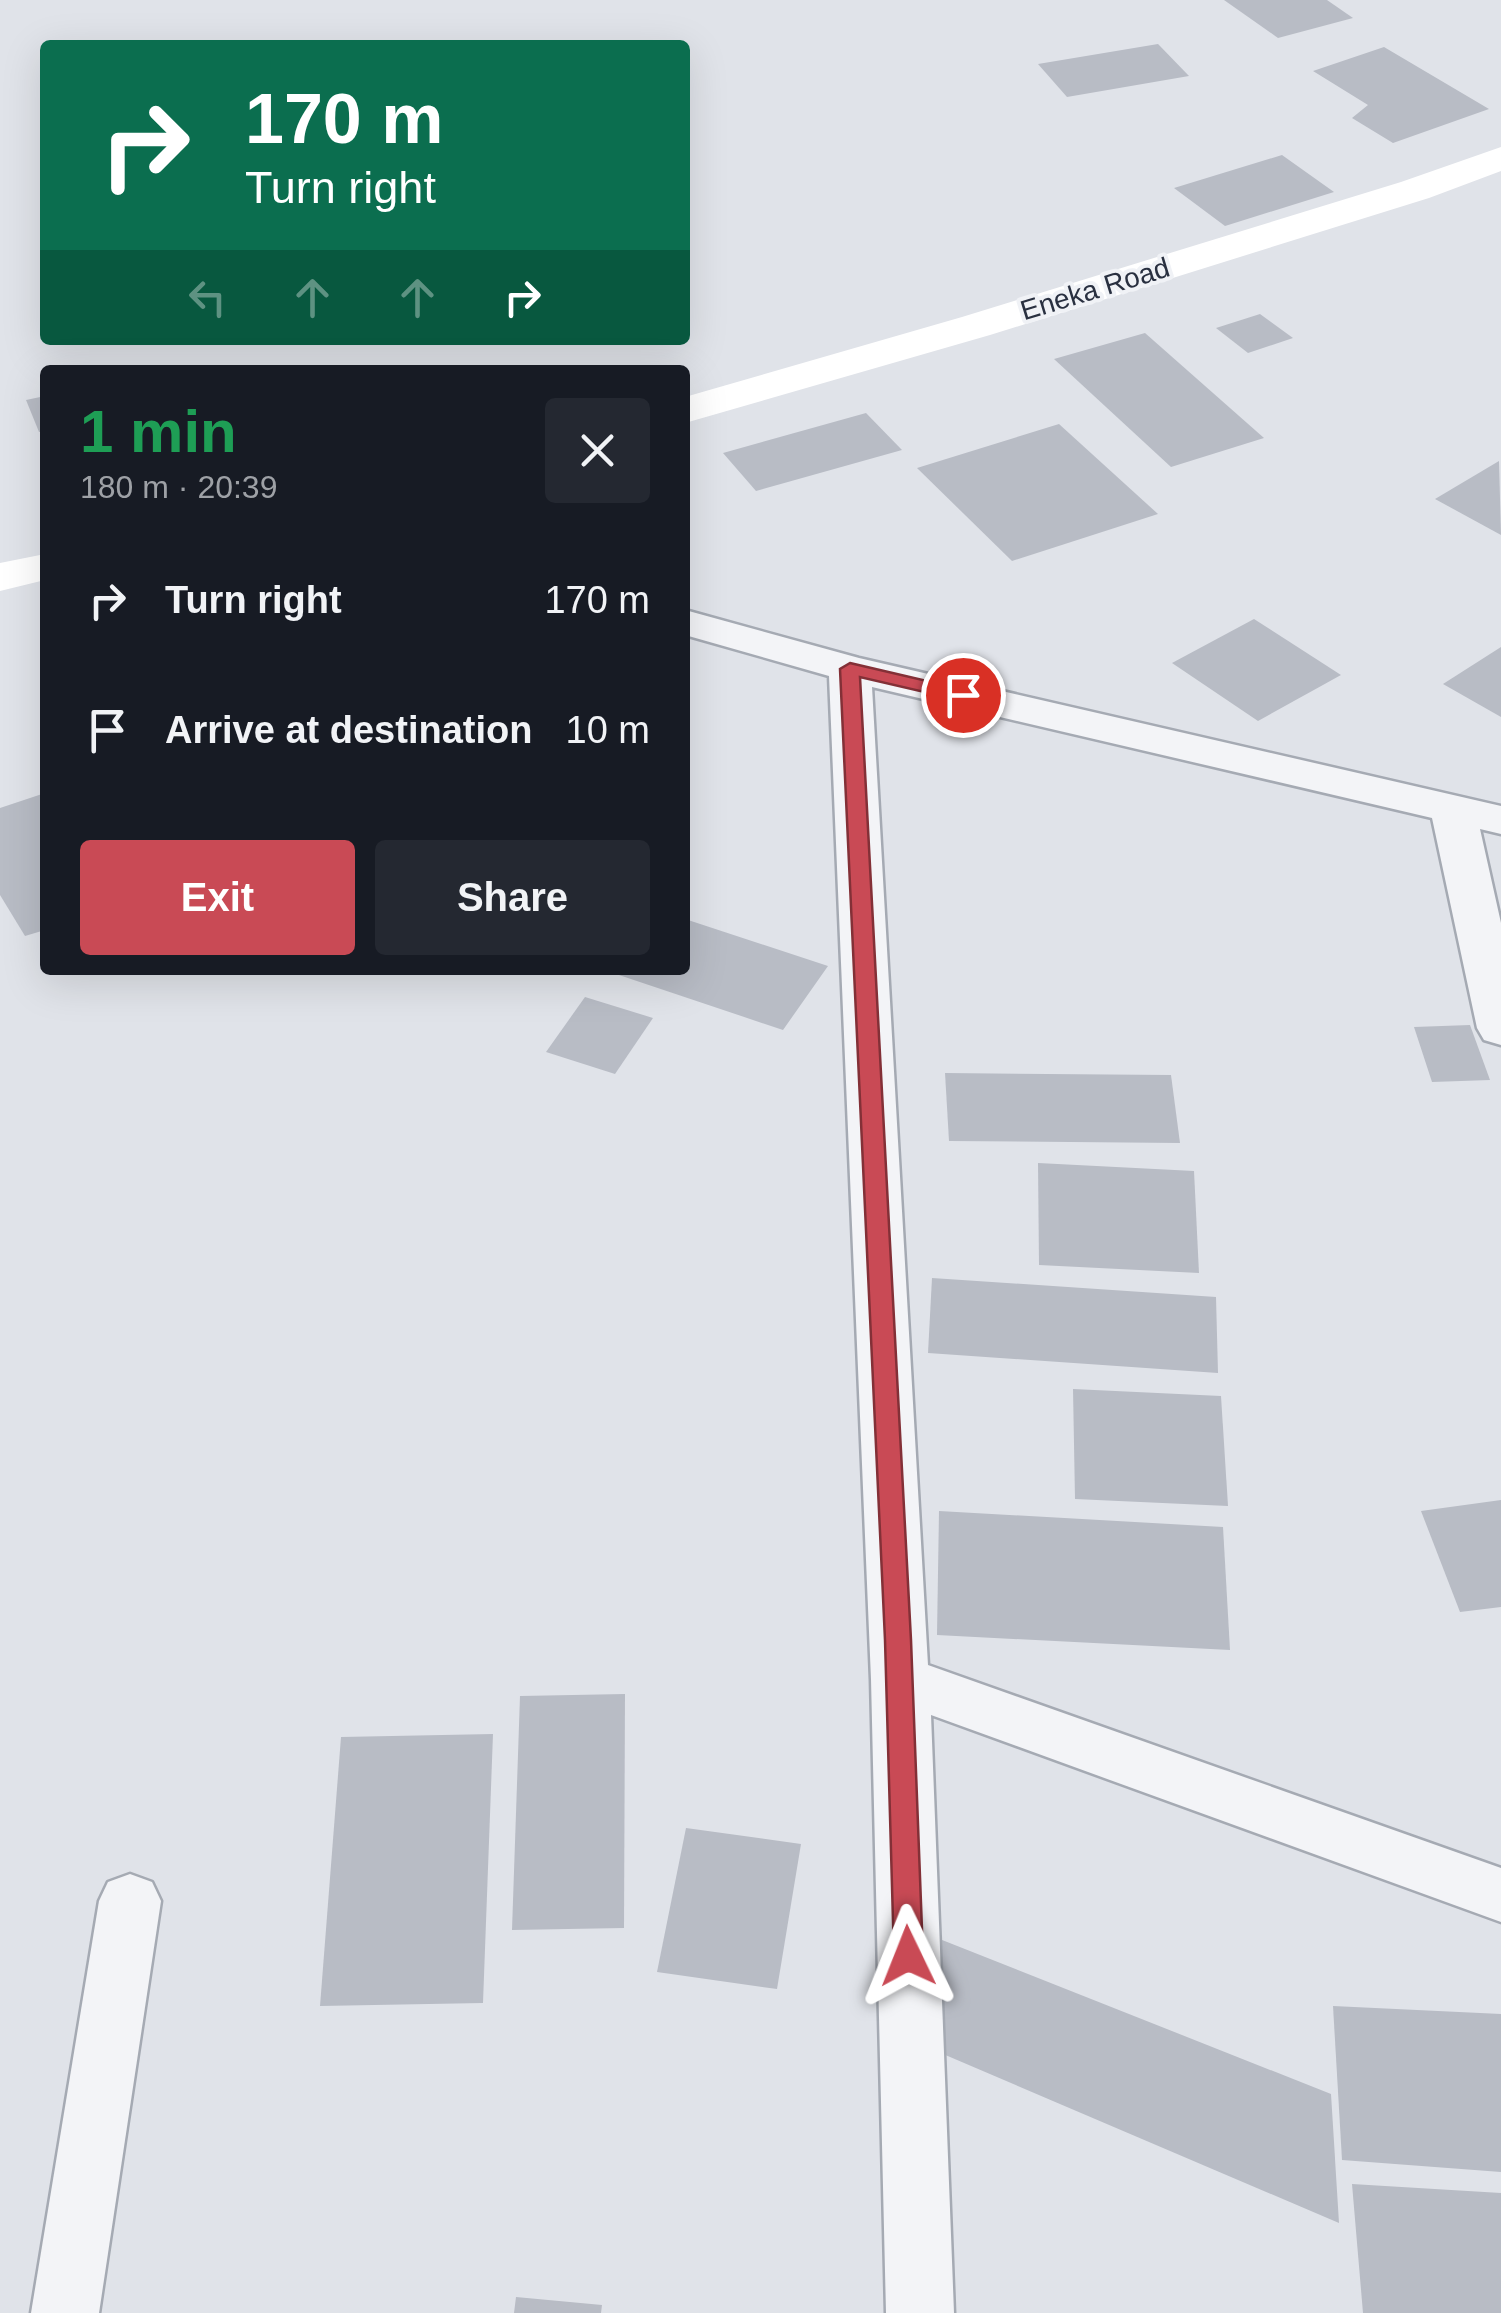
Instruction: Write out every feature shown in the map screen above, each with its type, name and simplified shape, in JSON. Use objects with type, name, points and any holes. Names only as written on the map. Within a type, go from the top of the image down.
[{"type":"main road","name":"Eneka Road","points":[[690,409],[1014,314],[1415,190],[1501,158]]},
{"type":"main road","points":[[0,577],[40,568]]},
{"type":"street","points":[[690,623],[850,669],[1501,820]]},
{"type":"street","points":[[850,669],[900,1679],[920,2313]]},
{"type":"street","points":[[1453,810],[1501,1028]]},
{"type":"street","points":[[900,1679],[1501,1894]]},
{"type":"street","points":[[65,2313],[130,1901]]},
{"type":"building","points":[[1224,0],[1327,0],[1353,18],[1278,38]]},
{"type":"building","points":[[1158,44],[1189,76],[1067,97],[1038,64]]},
{"type":"building","points":[[1384,47],[1489,109],[1393,143],[1352,118],[1368,105],[1313,71]]},
{"type":"building","points":[[1282,155],[1334,192],[1225,226],[1174,188]]},
{"type":"building","points":[[1260,314],[1293,338],[1248,353],[1216,328]]},
{"type":"building","points":[[1145,333],[1264,438],[1171,467],[1054,359]]},
{"type":"building","points":[[40,397],[40,432],[39,432],[26,400]]},
{"type":"building","points":[[866,413],[902,450],[756,491],[723,453]]},
{"type":"building","points":[[1059,424],[1158,514],[1012,561],[917,468]]},
{"type":"building","points":[[1499,461],[1501,535],[1435,499]]},
{"type":"building","points":[[1254,619],[1341,675],[1258,721],[1172,663]]},
{"type":"building","points":[[1501,647],[1501,717],[1443,684]]},
{"type":"building","points":[[40,795],[40,932],[25,936],[0,895],[0,808]]},
{"type":"building","points":[[690,921],[828,966],[783,1030],[619,975],[690,975]]},
{"type":"building","points":[[585,997],[653,1018],[615,1074],[546,1052]]},
{"type":"building","points":[[1470,1025],[1490,1080],[1432,1082],[1414,1027]]},
{"type":"building","points":[[945,1073],[1171,1075],[1180,1143],[949,1141]]},
{"type":"building","points":[[1038,1163],[1194,1171],[1199,1273],[1039,1265]]},
{"type":"building","points":[[932,1278],[1216,1297],[1218,1373],[928,1353]]},
{"type":"building","points":[[1073,1389],[1221,1396],[1228,1506],[1075,1499]]},
{"type":"building","points":[[1501,1500],[1501,1607],[1460,1612],[1421,1511]]},
{"type":"building","points":[[939,1511],[1223,1527],[1230,1650],[937,1635]]},
{"type":"building","points":[[625,1694],[624,1928],[512,1930],[520,1696]]},
{"type":"building","points":[[493,1734],[483,2003],[320,2006],[341,1737]]},
{"type":"building","points":[[686,1828],[801,1844],[777,1989],[657,1972]]},
{"type":"building","points":[[932,1936],[1331,2094],[1339,2223],[936,2051]]},
{"type":"building","points":[[1333,2006],[1501,2014],[1501,2172],[1342,2160]]},
{"type":"building","points":[[1352,2184],[1501,2193],[1501,2313],[1363,2313]]},
{"type":"building","points":[[516,2297],[602,2305],[601,2313],[514,2313]]},
{"type":"route","points":[[908,1956],[898,1640],[850,669],[963,695]]}]
